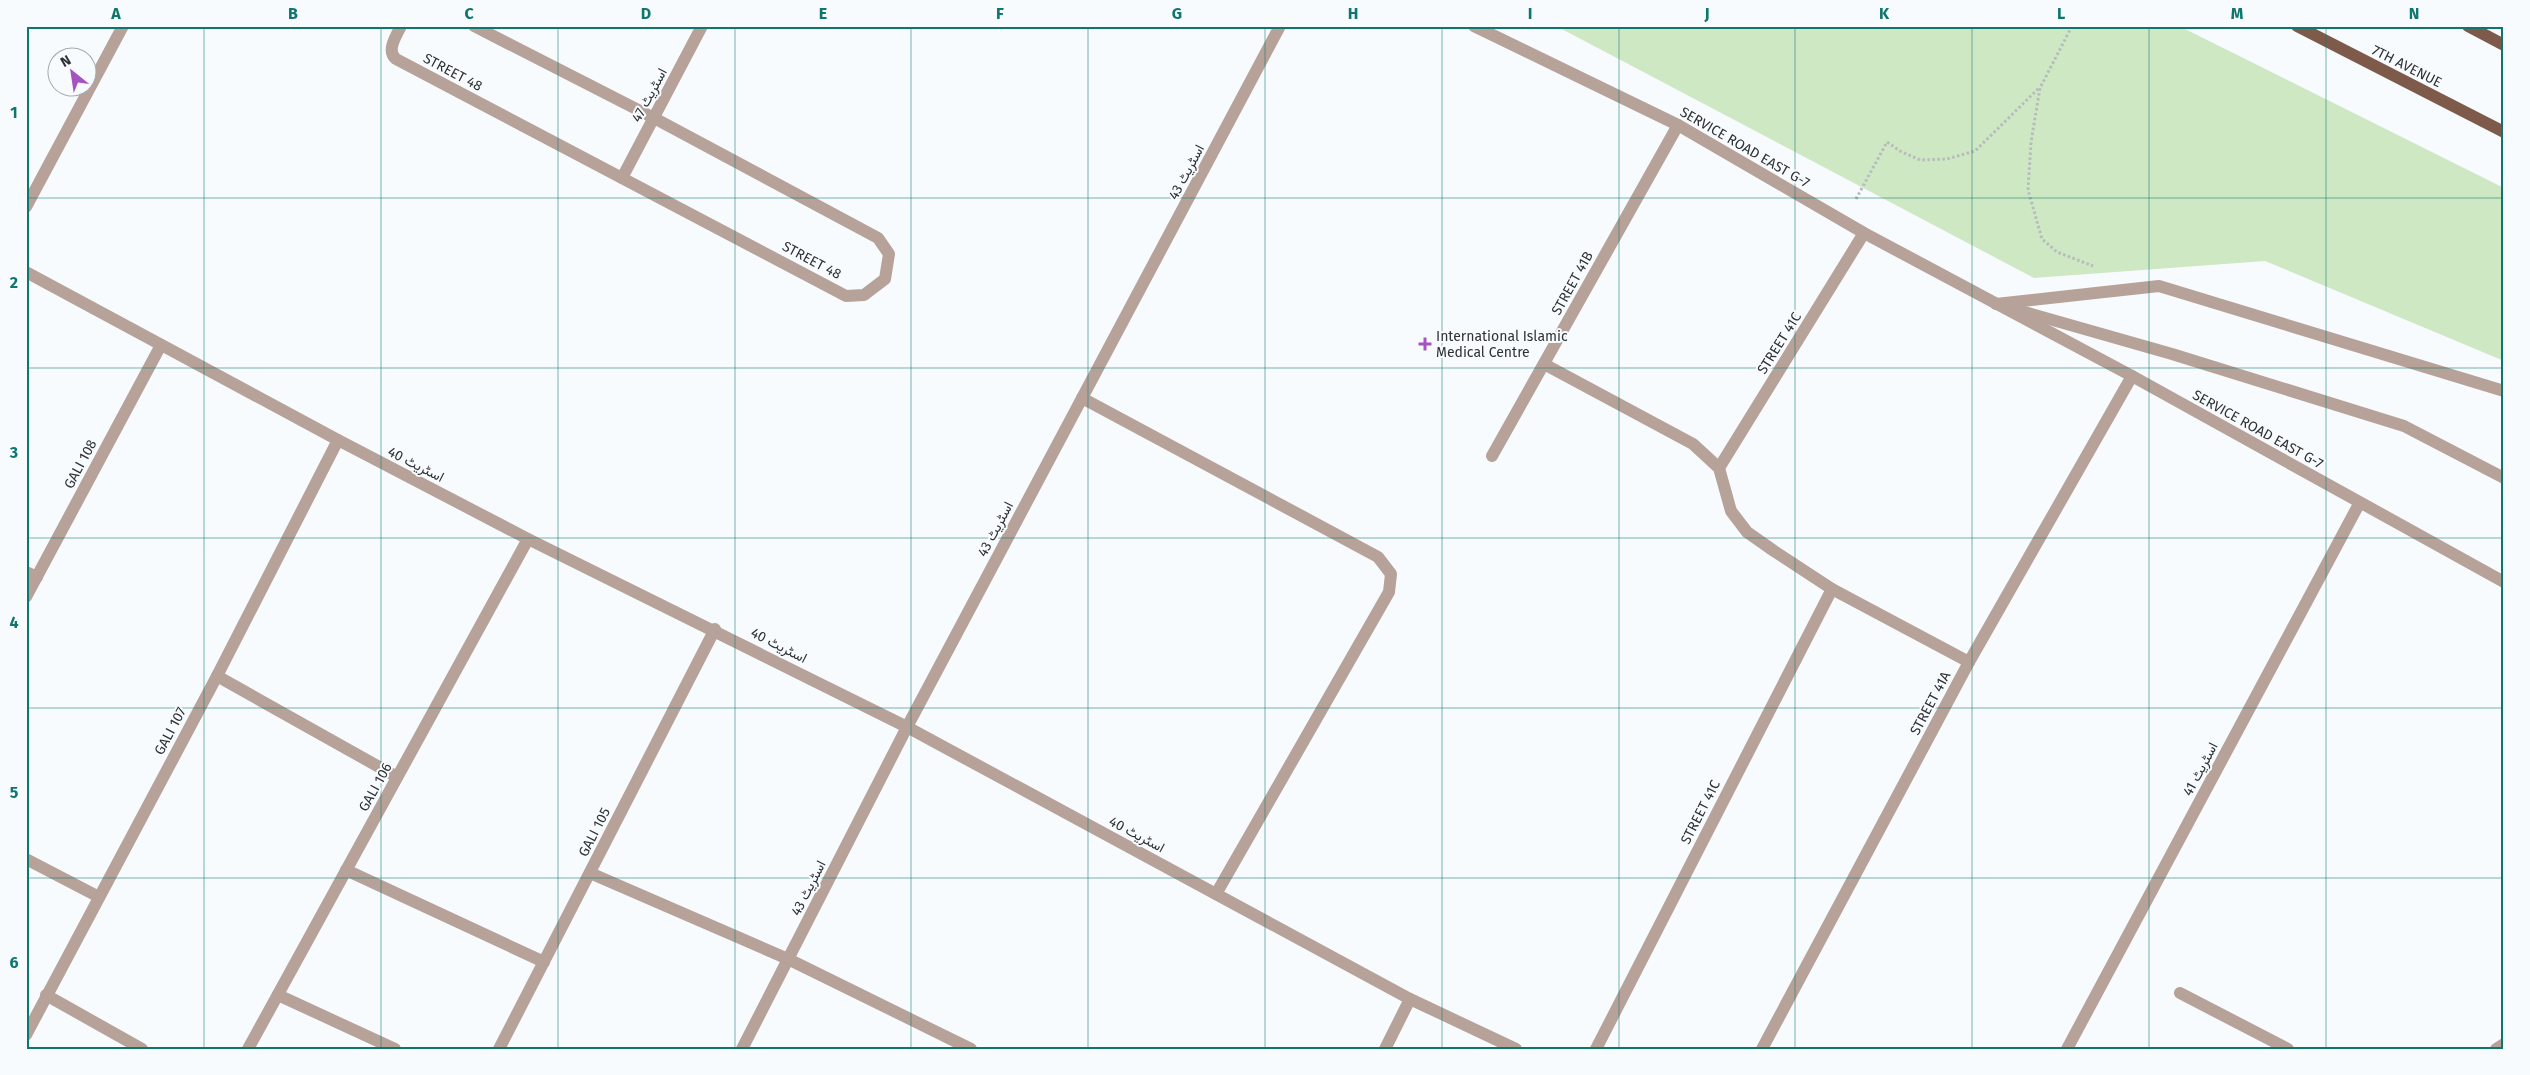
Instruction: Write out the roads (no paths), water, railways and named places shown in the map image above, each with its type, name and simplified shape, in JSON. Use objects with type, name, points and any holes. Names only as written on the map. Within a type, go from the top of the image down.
[{"type":"main road","name":"7TH AVENUE","points":[[2297,26],[2504,132]]},
{"type":"main road","points":[[2468,26],[2504,46]]},
{"type":"street","points":[[26,207],[123,26]]},
{"type":"street","name":"STREET 48","points":[[401,26],[391,50],[392,56],[396,59],[846,296],[864,295],[885,279],[889,254],[878,238],[654,118],[474,26]]},
{"type":"street","name":"اسٹریٹ 47","points":[[622,178],[702,26]]},
{"type":"street","name":"اسٹریٹ 43","points":[[742,1049],[908,727],[1280,26]]},
{"type":"street","name":"SERVICE ROAD EAST G-7","points":[[1474,26],[1678,125],[1864,234],[2132,376],[2359,504],[2504,582]]},
{"type":"street","name":"STREET 41B","points":[[1492,456],[1678,125]]},
{"type":"street","name":"STREET 41C","points":[[1719,468],[1864,234]]},
{"type":"street","name":"اسٹریٹ 40","points":[[26,272],[338,440],[528,539],[908,727],[1410,999],[1516,1049]]},
{"type":"street","points":[[1996,304],[2159,286],[2504,391]]},
{"type":"street","name":"SERVICE ROAD EAST G-7","points":[[1996,304],[2172,354],[2404,426],[2504,478]]},
{"type":"street","name":"GALI 108","points":[[26,597],[32,574],[161,345]]},
{"type":"street","points":[[1544,364],[1693,444],[1719,468],[1731,511],[1747,532],[1832,589],[1970,662]]},
{"type":"street","name":"STREET 41A","points":[[1762,1049],[1970,662],[2132,376]]},
{"type":"street","points":[[1082,398],[1378,557],[1391,574],[1389,592],[1216,894]]},
{"type":"street","name":"GALI 107","points":[[26,1034],[217,676],[338,440]]},
{"type":"street","name":"اسٹریٹ 41","points":[[2067,1049],[2359,504]]},
{"type":"street","name":"GALI 106","points":[[248,1049],[528,539]]},
{"type":"street","name":"STREET 41C","points":[[1596,1049],[1832,589]]},
{"type":"street","name":"GALI 105","points":[[499,1049],[715,630]]},
{"type":"street","points":[[217,676],[397,777]]},
{"type":"street","points":[[26,859],[99,896]]},
{"type":"street","points":[[346,870],[544,962]]},
{"type":"street","points":[[590,873],[788,958],[971,1049]]},
{"type":"street","points":[[2180,993],[2288,1049]]},
{"type":"street","points":[[46,995],[142,1049]]},
{"type":"street","points":[[278,996],[395,1049]]},
{"type":"street","points":[[1385,1049],[1410,999]]},
{"type":"street","points":[[2496,1049],[2504,1044]]},
{"type":"place","name":"International Islamic Medical Centre","points":[[1425,344]]}]
